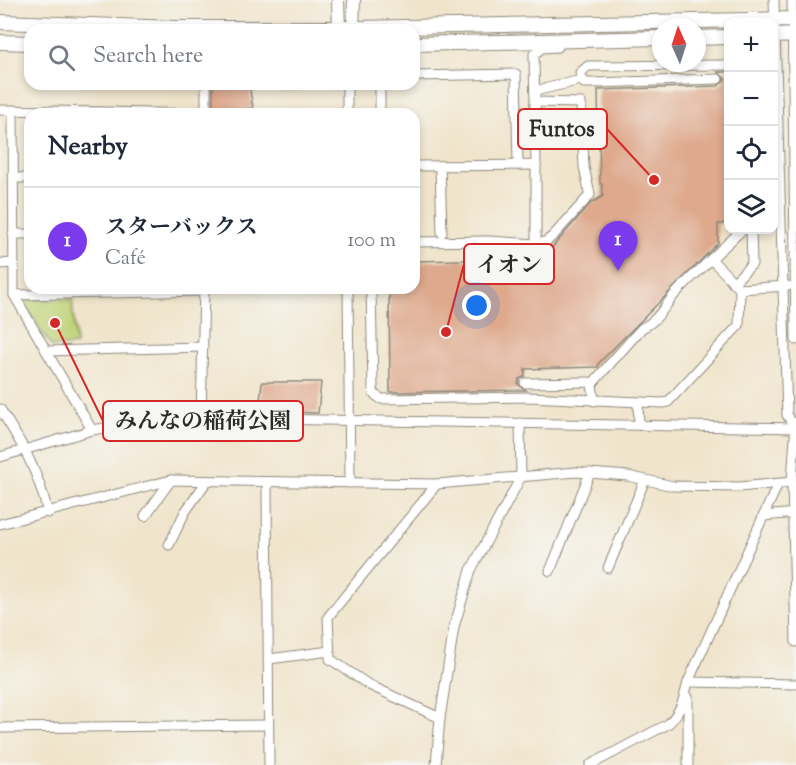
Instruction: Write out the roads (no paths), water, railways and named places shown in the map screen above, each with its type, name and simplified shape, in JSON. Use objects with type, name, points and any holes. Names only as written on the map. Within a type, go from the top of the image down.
[{"type":"highway","points":[[778,20],[794,19]]},
{"type":"highway","points":[[420,28],[724,21]]},
{"type":"highway","points":[[0,22],[59,24]]},
{"type":"highway","points":[[778,36],[795,35]]},
{"type":"highway","points":[[706,38],[724,37]]},
{"type":"highway","points":[[420,44],[652,38]]},
{"type":"highway","points":[[0,42],[24,43]]},
{"type":"main road","points":[[338,0],[338,24]]},
{"type":"main road","points":[[354,0],[354,24]]},
{"type":"street","points":[[774,0],[775,18]]},
{"type":"street","points":[[792,0],[795,35],[796,340]]},
{"type":"street","points":[[536,244],[534,54],[537,50],[612,44],[619,39]]},
{"type":"street","points":[[581,80],[581,70],[588,66],[724,65]]},
{"type":"street","points":[[776,72],[787,415],[796,425],[792,482],[795,513],[796,642]]},
{"type":"street","points":[[420,76],[516,74],[518,165]]},
{"type":"street","points":[[535,91],[581,80],[593,83],[718,79]]},
{"type":"street","points":[[206,90],[206,108]]},
{"type":"street","points":[[347,90],[347,108]]},
{"type":"street","points":[[380,90],[380,107]]},
{"type":"street","points":[[420,242],[488,241],[509,244],[545,242],[590,195],[584,167],[581,103],[535,102]]},
{"type":"street","points":[[0,110],[24,110]]},
{"type":"street","points":[[13,110],[14,295],[92,430]]},
{"type":"street","points":[[420,166],[536,165]]},
{"type":"street","points":[[440,166],[442,233]]},
{"type":"street","points":[[14,178],[24,178]]},
{"type":"street","points":[[736,286],[783,288],[788,286],[787,235],[795,210]]},
{"type":"street","points":[[13,234],[24,234]]},
{"type":"street","points":[[594,401],[592,384],[642,328],[658,316],[694,273],[738,234]]},
{"type":"street","points":[[736,286],[752,264],[751,234]]},
{"type":"street","points":[[371,294],[373,388],[374,394],[381,399],[529,397],[638,403],[668,402],[739,325],[736,286],[711,259]]},
{"type":"street","points":[[0,264],[13,263]]},
{"type":"street","points":[[14,295],[46,294]]},
{"type":"street","points":[[201,418],[204,294]]},
{"type":"street","points":[[348,294],[350,483]]},
{"type":"street","points":[[46,351],[203,347]]},
{"type":"street","points":[[525,383],[589,382],[592,384]]},
{"type":"street","points":[[638,403],[639,425]]},
{"type":"street","points":[[0,409],[26,450],[41,481],[48,513]]},
{"type":"street","points":[[0,457],[92,430],[140,422],[201,418],[639,425],[796,425]]},
{"type":"street","points":[[436,765],[440,718],[454,627],[471,570],[521,477],[520,423]]},
{"type":"street","points":[[0,524],[171,480],[267,484],[437,484],[590,473],[673,486],[739,487],[792,482]]},
{"type":"street","points":[[550,571],[590,473]]},
{"type":"street","points":[[146,516],[171,480]]},
{"type":"street","points":[[608,568],[645,480]]},
{"type":"street","points":[[169,545],[185,512],[207,481]]},
{"type":"street","points":[[267,484],[269,765]]},
{"type":"street","points":[[437,484],[328,617],[330,659],[369,685],[440,718]]},
{"type":"street","points":[[590,765],[668,724],[680,708],[688,682],[778,484]]},
{"type":"street","points":[[763,516],[795,513]]},
{"type":"street","points":[[269,658],[330,651]]},
{"type":"street","points":[[688,682],[796,684]]},
{"type":"street","points":[[688,682],[688,765]]},
{"type":"street","points":[[0,728],[268,725]]},
{"type":"place","name":"Funtos","points":[[654,180]]},
{"type":"place","name":"スターバックス","points":[[618,271]]},
{"type":"place","name":"みんなの稲荷公園","points":[[55,323]]},
{"type":"place","name":"イオン","points":[[446,332]]}]
